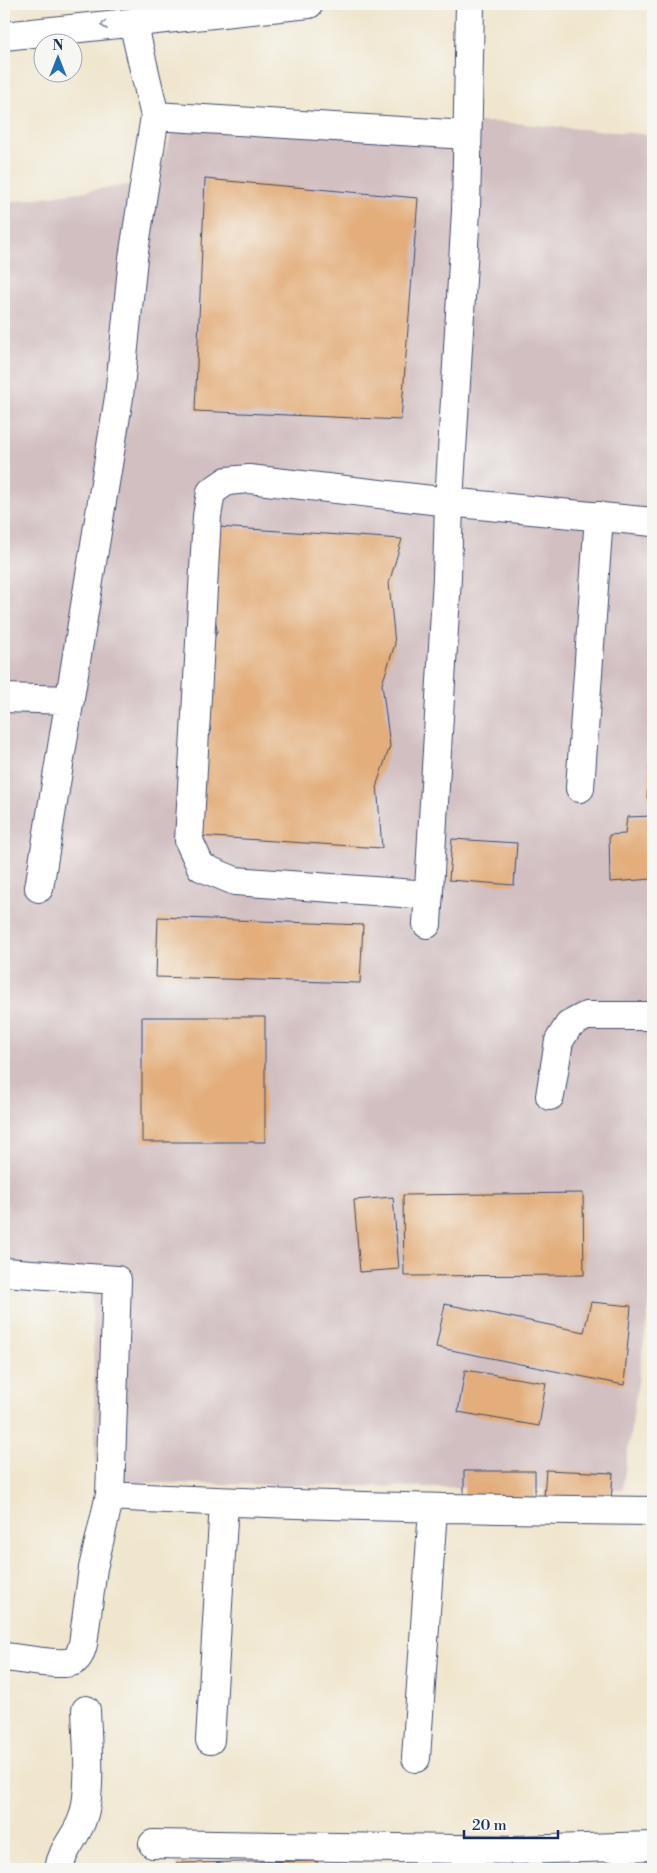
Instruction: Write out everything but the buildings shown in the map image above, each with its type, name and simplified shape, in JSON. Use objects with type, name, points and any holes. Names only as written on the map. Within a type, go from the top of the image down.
[{"type":"street","points":[[4,36],[309,4]]},
{"type":"street","points":[[427,924],[466,211],[470,4]]},
{"type":"street","points":[[39,888],[119,397],[133,258],[155,116],[133,22]]},
{"type":"street","points":[[155,116],[467,135]]},
{"type":"street","points":[[429,896],[236,881],[201,867],[188,841],[207,516],[212,492],[227,482],[249,479],[449,502],[653,522]]},
{"type":"street","points":[[580,788],[600,516]]},
{"type":"street","points":[[4,698],[70,700]]},
{"type":"street","points":[[550,1096],[559,1041],[569,1025],[586,1016],[653,1016]]},
{"type":"street","points":[[4,1272],[117,1280],[110,1495],[93,1568],[80,1656],[72,1662],[59,1663],[4,1656]]},
{"type":"street","points":[[110,1495],[224,1503],[433,1509],[653,1511]]},
{"type":"street","points":[[210,1740],[224,1503]]},
{"type":"street","points":[[416,1758],[433,1509]]},
{"type":"street","points":[[59,1869],[61,1858],[74,1838],[83,1818],[87,1800],[86,1710]]},
{"type":"street","points":[[153,1844],[517,1850],[653,1846]]},
{"type":"shaded area","points":[[176,122],[500,122],[653,135],[653,1280],[622,1490],[96,1482],[92,1293],[8,1289],[4,1271],[4,203],[155,181]]}]
